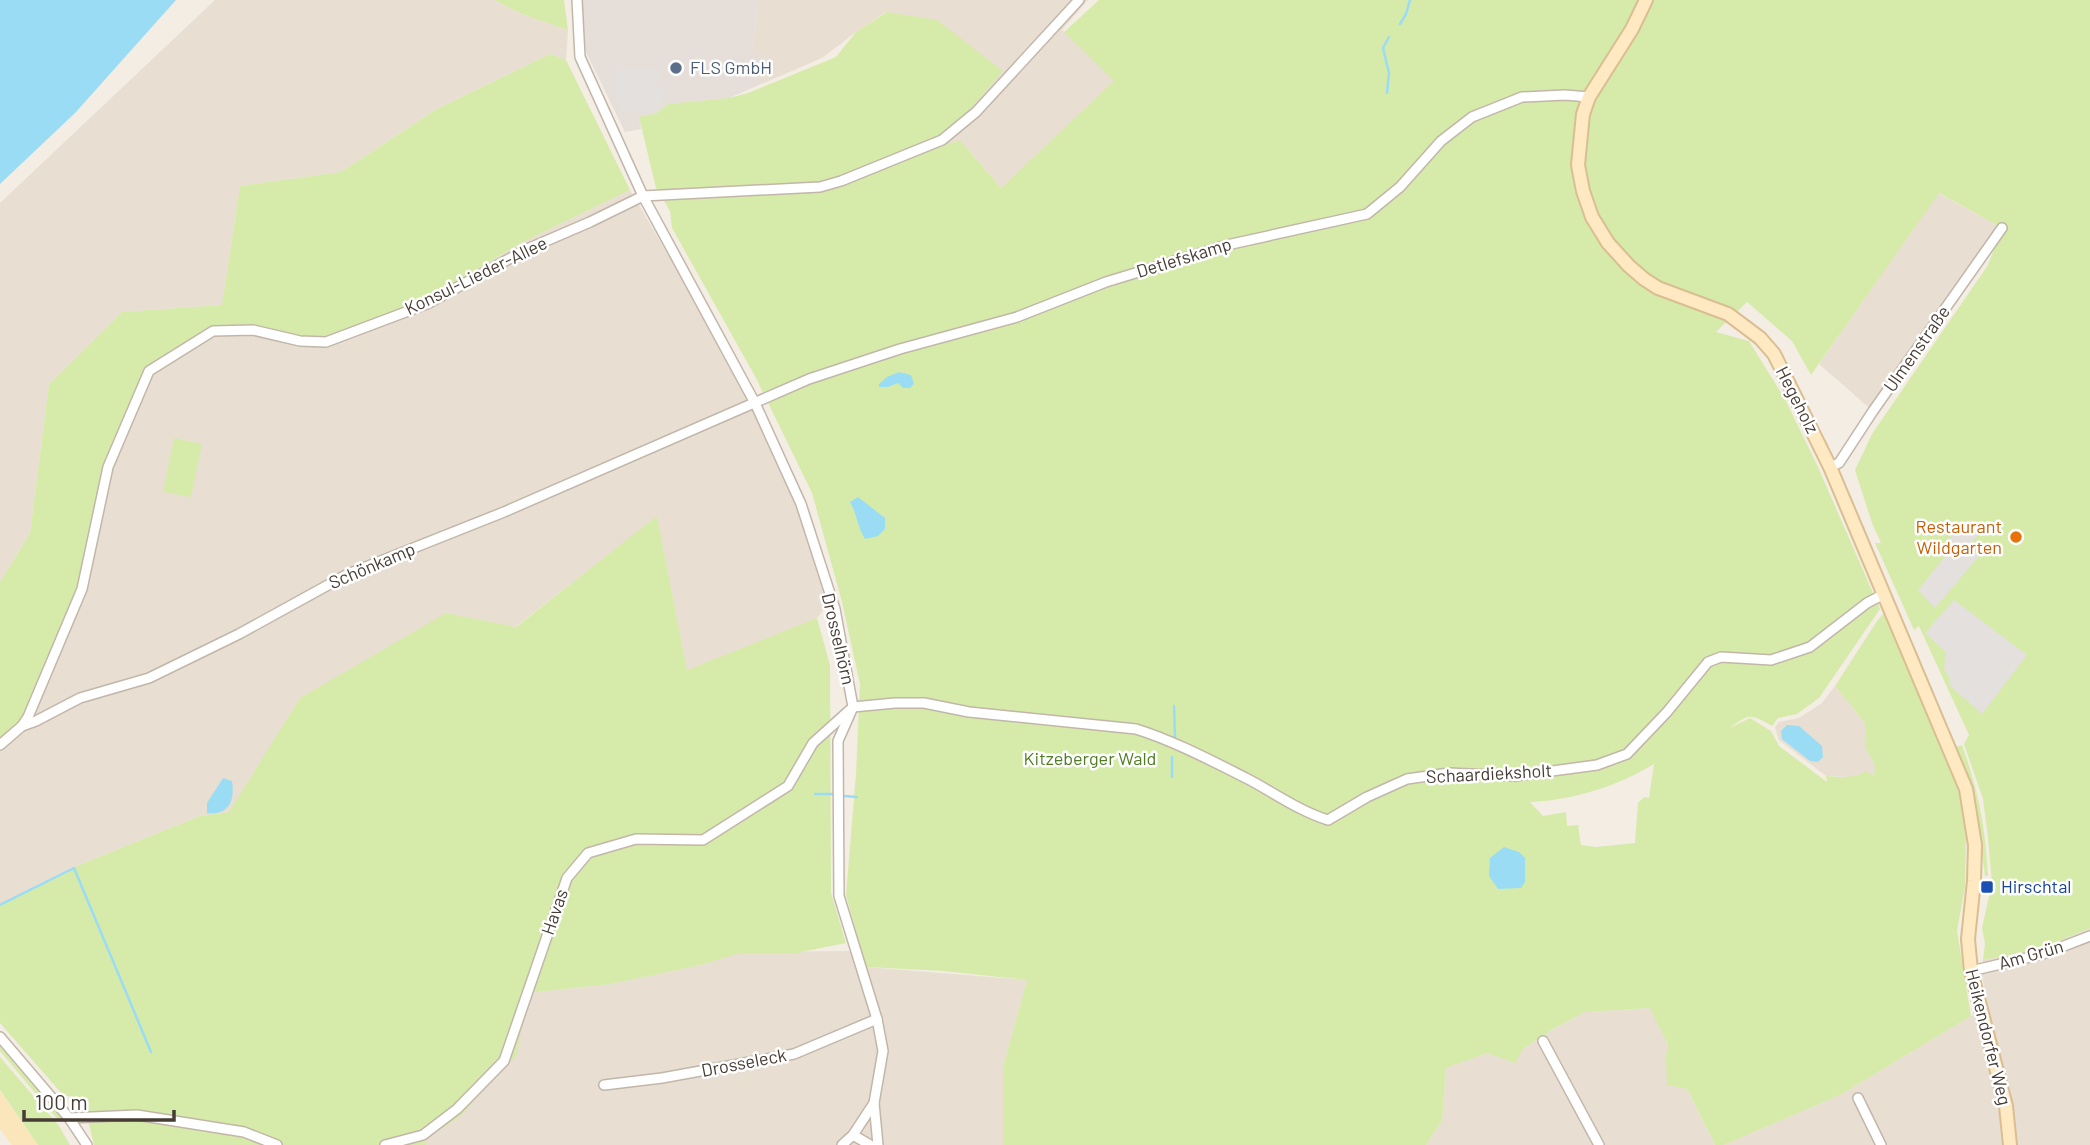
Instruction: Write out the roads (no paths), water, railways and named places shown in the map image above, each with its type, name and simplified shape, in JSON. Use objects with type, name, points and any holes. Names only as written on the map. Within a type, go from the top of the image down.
[{"type":"street","name":"Drosselhörn","points":[[577,0],[580,57],[643,196],[755,403],[801,504],[835,609],[853,707],[838,741],[839,896],[877,1019],[883,1051],[874,1103],[853,1135],[842,1145]]},
{"type":"street","name":"Konsul-Lieder-Allee","points":[[22,726],[82,589],[108,467],[149,371],[214,331],[253,330],[300,341],[326,342],[427,304],[525,250],[643,196],[820,187],[926,148],[942,141],[976,112],[1079,0]]},
{"type":"street","name":"Hegeholz","points":[[1646,0],[1632,29],[1589,97],[1583,114],[1578,165],[1592,217],[1608,243],[1629,267],[1651,284],[1728,314],[1760,338],[1774,354],[1830,467],[1966,789],[1975,845],[1973,887]]},
{"type":"street","name":"Detlefskamp","points":[[755,403],[809,379],[900,349],[1017,317],[1130,274],[1227,244],[1367,214],[1400,187],[1441,141],[1472,117],[1522,97],[1589,97]]},
{"type":"street","name":"Ulmenstraße","points":[[1830,467],[1839,463],[2002,228]]},
{"type":"street","name":"Schönkamp","points":[[0,745],[22,726],[80,698],[149,678],[239,634],[348,574],[504,512],[755,403]]},
{"type":"street","name":"Schaardieksholt","points":[[853,707],[895,703],[924,704],[969,712],[1136,729],[1161,737],[1244,777],[1314,816],[1328,820],[1367,797],[1407,779],[1449,773],[1515,776],[1597,765],[1627,754],[1667,712],[1708,662],[1721,657],[1771,660],[1810,647],[1867,603],[1884,594]]},
{"type":"street","name":"Havas","points":[[385,1145],[423,1135],[457,1110],[503,1061],[567,878],[589,853],[636,839],[704,840],[788,786],[813,743],[853,707]]},
{"type":"street","name":"Heikendorfer Weg","points":[[1973,887],[1968,939],[1971,971],[2006,1106],[2010,1145]]},
{"type":"street","name":"Am Grün","points":[[1971,971],[2043,954],[2090,936]]},
{"type":"street","name":"Drosseleck","points":[[604,1085],[662,1078],[794,1054],[877,1019]]},
{"type":"street","points":[[0,1037],[69,1118],[87,1145]]},
{"type":"street","points":[[1543,1041],[1599,1145]]},
{"type":"street","points":[[1858,1098],[1881,1145]]},
{"type":"street","points":[[874,1103],[878,1145]]},
{"type":"street","points":[[69,1118],[137,1115],[244,1132],[277,1145]]},
{"type":"street","points":[[853,1135],[870,1145]]},
{"type":"water","points":[[0,0],[176,0],[75,113],[0,184]]},
{"type":"water","points":[[899,372],[911,375],[914,384],[910,388],[903,388],[898,383],[879,387],[887,377]]},
{"type":"water","points":[[858,497],[885,518],[885,529],[878,536],[865,539],[862,534],[850,502]]},
{"type":"water","points":[[1787,725],[1799,726],[1822,746],[1823,757],[1818,762],[1810,761],[1782,739],[1781,731]]},
{"type":"water","points":[[223,778],[232,781],[229,805],[221,812],[207,813],[207,803]]},
{"type":"water","points":[[1504,847],[1519,852],[1525,858],[1525,882],[1521,888],[1498,889],[1489,876],[1490,858]]},
{"type":"waterway","points":[[1400,24],[1410,0]]},
{"type":"waterway","points":[[1387,93],[1389,73],[1383,48],[1389,37]]},
{"type":"waterway","points":[[1174,706],[1175,737]]},
{"type":"waterway","points":[[1172,757],[1172,777]]},
{"type":"waterway","points":[[815,794],[832,794]]},
{"type":"waterway","points":[[844,796],[857,797]]},
{"type":"waterway","points":[[0,905],[74,868],[151,1052]]},
{"type":"place","name":"FLS GmbH","points":[[676,68]]},
{"type":"place","name":"Restaurant Wildgarten","points":[[2016,537]]},
{"type":"place","name":"Hirschtal","points":[[1987,887]]},
{"type":"park label","name":"Kitzeberger Wald","points":[[1090,759]]}]
